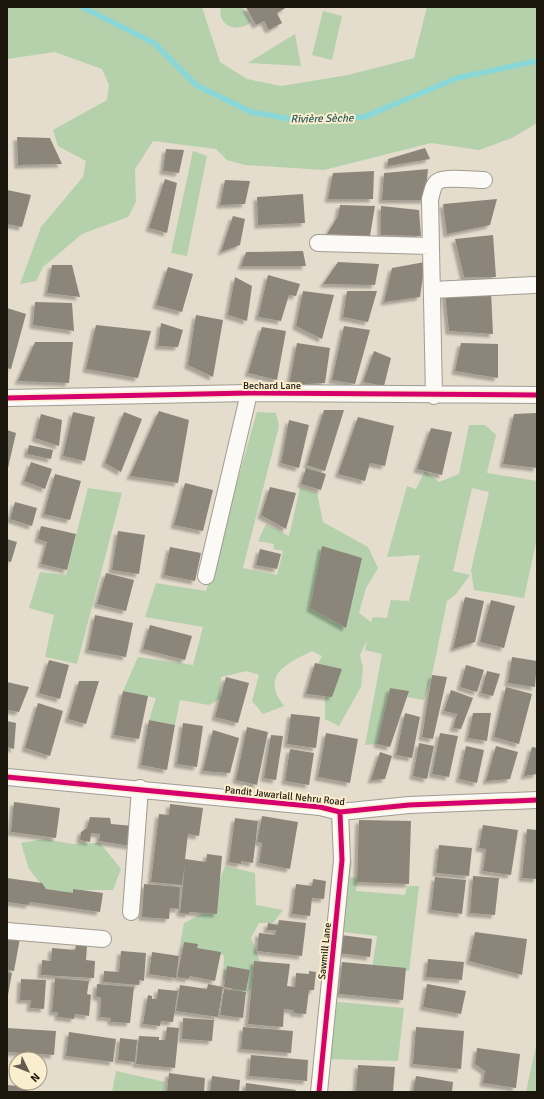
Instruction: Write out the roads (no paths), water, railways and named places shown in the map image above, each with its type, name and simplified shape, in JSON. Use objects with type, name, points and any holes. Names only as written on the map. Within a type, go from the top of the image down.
[{"type":"street","points":[[434,396],[430,199],[434,186],[438,181],[445,179],[484,180]]},
{"type":"street","points":[[318,243],[431,246]]},
{"type":"street","points":[[432,290],[534,285]]},
{"type":"street","points":[[206,576],[249,393]]},
{"type":"street","name":"Bechard Lane","points":[[7,398],[249,393],[434,396],[537,395]]},
{"type":"street","name":"Pandit Jawarlall Nehru Road","points":[[7,777],[140,788],[320,807],[340,812],[409,805],[537,800]]},
{"type":"street","points":[[131,912],[140,788]]},
{"type":"street","name":"Sawmill Lane","points":[[319,1092],[342,860],[340,812]]},
{"type":"street","points":[[7,931],[103,939]]},
{"type":"waterway","name":"Rivière Sèche","points":[[82,7],[154,43],[196,85],[251,112],[296,120],[364,117],[457,78],[537,61]]}]
